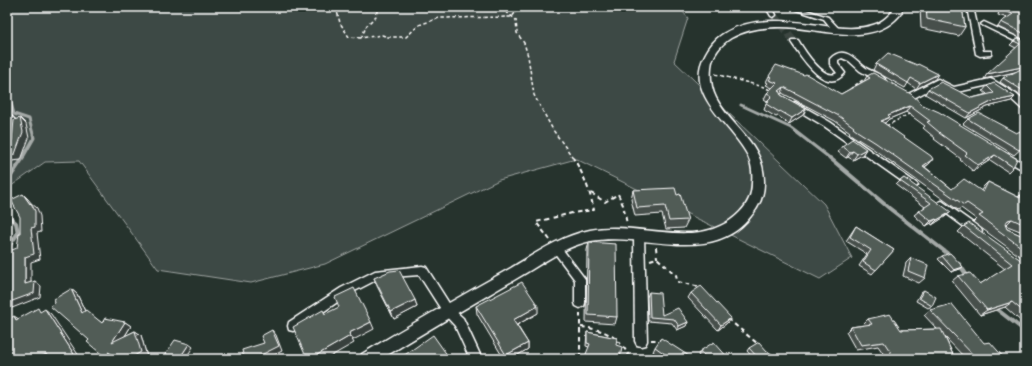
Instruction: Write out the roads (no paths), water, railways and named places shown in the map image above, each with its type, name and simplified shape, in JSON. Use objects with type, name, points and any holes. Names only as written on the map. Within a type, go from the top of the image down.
[{"type":"street","points":[[790,7],[826,18],[837,31]]},
{"type":"street","points":[[367,359],[448,311],[578,238],[616,233],[684,240],[710,236],[727,228],[742,218],[753,204],[758,191],[759,179],[754,156],[746,142],[712,101],[706,87],[704,72],[709,55],[719,43],[729,35],[753,26],[792,24],[837,31],[862,30],[882,25],[895,16],[897,13],[897,7]]},
{"type":"street","points":[[970,7],[980,54],[988,53]]},
{"type":"street","points":[[984,24],[1025,44]]},
{"type":"street","points":[[795,42],[819,73],[825,77],[833,78],[839,75],[840,73],[834,64],[834,59],[841,56],[851,58],[858,63],[861,68],[891,85]]},
{"type":"street","points":[[922,107],[908,94],[938,82],[953,90],[990,82],[1013,96],[1025,107]]},
{"type":"street","points":[[782,97],[827,124],[919,189]]},
{"type":"street","points":[[7,117],[7,119],[14,123],[13,144]]},
{"type":"street","points":[[998,151],[1025,168]]},
{"type":"street","points":[[931,198],[982,234]]},
{"type":"street","points":[[634,235],[639,262],[641,341]]},
{"type":"street","points":[[557,249],[580,279],[580,304]]},
{"type":"street","points":[[293,326],[345,291],[379,274],[422,270],[448,311],[459,322],[476,359]]},
{"type":"waterway","points":[[7,14],[10,15],[7,52]]},
{"type":"waterway","points":[[7,89],[14,114],[29,119],[34,138],[22,159]]},
{"type":"waterway","points":[[741,105],[791,128],[831,159]]},
{"type":"waterway","points":[[7,182],[23,158]]},
{"type":"waterway","points":[[830,158],[889,208],[952,257]]},
{"type":"waterway","points":[[7,215],[16,223],[18,233],[7,249]]},
{"type":"waterway","points":[[959,264],[968,277]]},
{"type":"waterway","points":[[994,307],[1025,331]]},
{"type":"tunnel","points":[[773,15],[795,42]]}]
